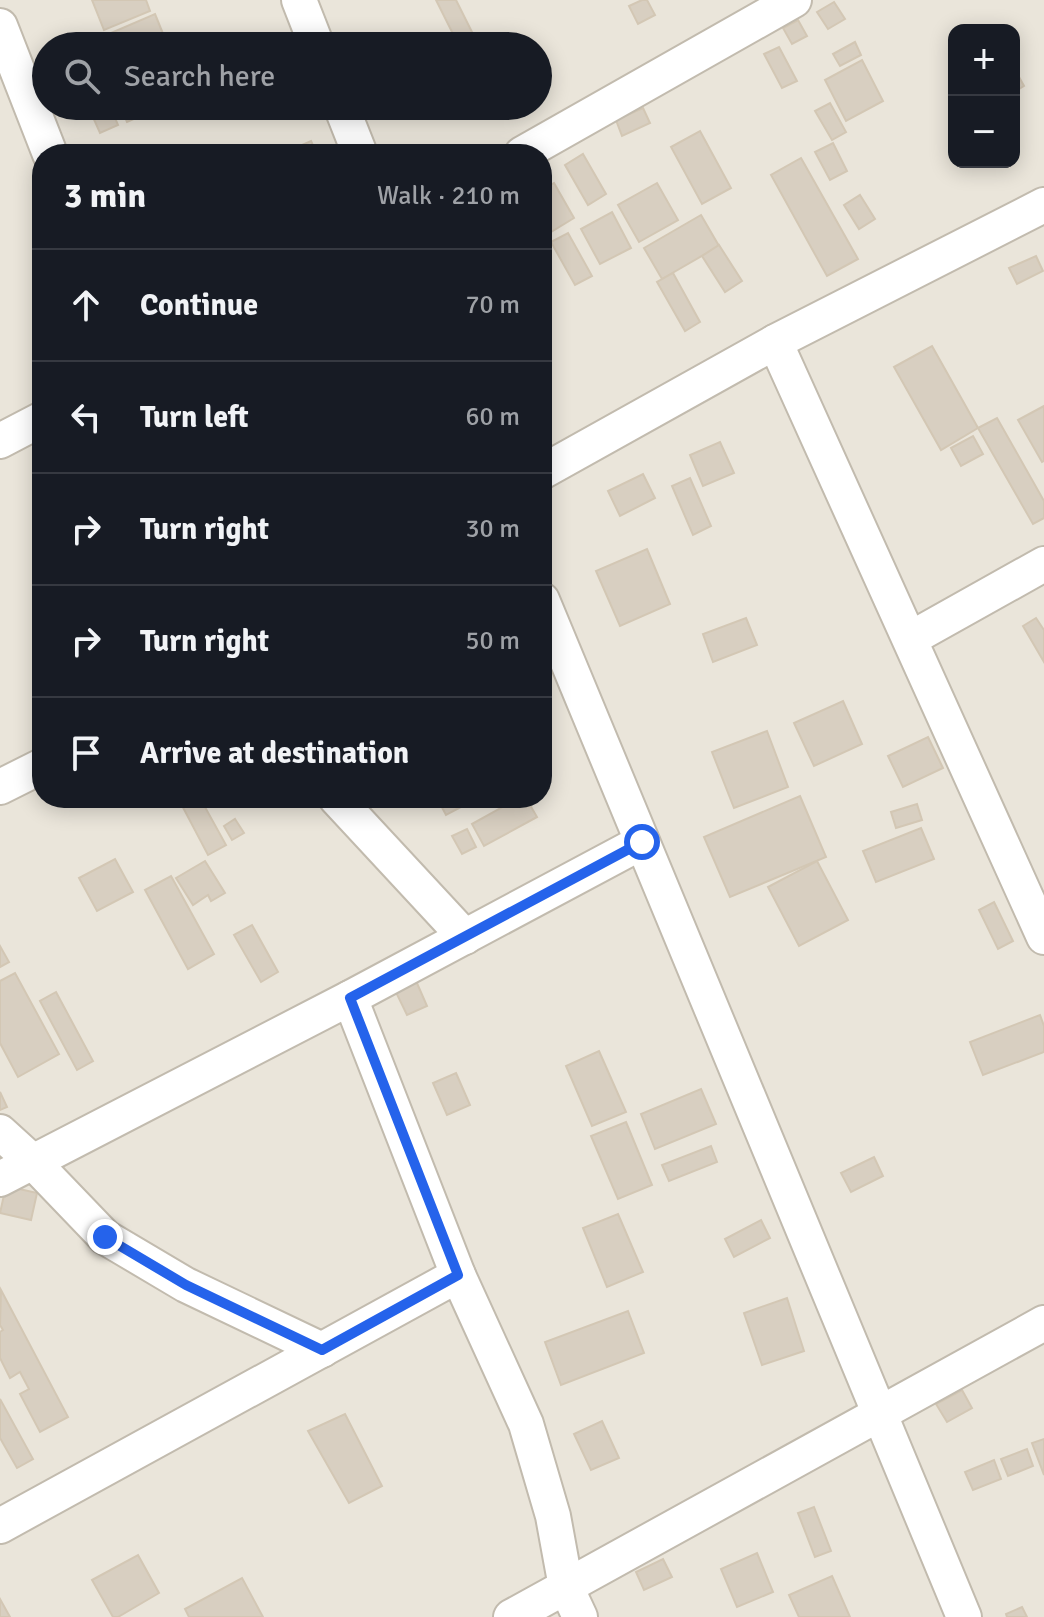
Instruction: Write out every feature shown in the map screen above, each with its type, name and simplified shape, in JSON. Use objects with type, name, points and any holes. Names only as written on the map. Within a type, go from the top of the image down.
[{"type":"street","points":[[299,0],[312,32]]},
{"type":"street","points":[[540,144],[794,0]]},
{"type":"street","points":[[0,26],[32,108]]},
{"type":"street","points":[[37,120],[46,144]]},
{"type":"street","points":[[347,120],[356,144]]},
{"type":"street","points":[[552,466],[775,342],[1044,205]]},
{"type":"street","points":[[775,342],[1044,937]]},
{"type":"street","points":[[0,441],[32,424]]},
{"type":"street","points":[[910,639],[1044,564]]},
{"type":"street","points":[[552,624],[964,1617]]},
{"type":"street","points":[[0,787],[32,771]]},
{"type":"street","points":[[345,808],[465,937]]},
{"type":"street","points":[[0,1179],[350,998],[642,842]]},
{"type":"street","points":[[350,998],[458,1275],[526,1424],[553,1516],[573,1602]]},
{"type":"street","points":[[0,1132],[105,1237],[186,1285],[322,1350]]},
{"type":"street","points":[[0,1526],[458,1275]]},
{"type":"street","points":[[511,1617],[573,1602],[878,1414],[1044,1323]]},
{"type":"shaded area","points":[[0,0],[1044,0],[1044,1617],[0,1617]]},
{"type":"building","points":[[92,0],[146,0],[150,11],[104,30]]},
{"type":"building","points":[[436,0],[456,0],[472,32],[452,32]]},
{"type":"building","points":[[647,0],[655,15],[638,24],[629,6]]},
{"type":"building","points":[[834,2],[845,19],[828,29],[817,12]]},
{"type":"building","points":[[155,14],[162,32],[113,32]]},
{"type":"building","points":[[798,20],[807,36],[792,44],[783,28]]},
{"type":"building","points":[[855,42],[861,55],[840,66],[833,54]]},
{"type":"building","points":[[779,47],[797,81],[782,88],[764,54]]},
{"type":"building","points":[[862,60],[883,101],[846,121],[825,80]]},
{"type":"building","points":[[830,103],[846,132],[832,140],[815,111]]},
{"type":"building","points":[[643,108],[650,123],[622,136],[616,120]]},
{"type":"building","points":[[94,120],[116,120],[118,125],[100,133]]},
{"type":"building","points":[[700,131],[731,188],[702,204],[671,147]]},
{"type":"building","points":[[833,143],[847,171],[830,180],[815,152]]},
{"type":"building","points":[[583,154],[606,194],[588,205],[565,165]]},
{"type":"building","points":[[801,158],[858,259],[827,276],[771,175]]},
{"type":"building","points":[[657,183],[678,220],[639,242],[618,205]]},
{"type":"building","points":[[552,184],[574,218],[552,231]]},
{"type":"building","points":[[860,195],[875,219],[859,229],[844,205]]},
{"type":"building","points":[[612,212],[631,248],[600,264],[581,229]]},
{"type":"building","points":[[701,215],[719,246],[662,279],[644,248]]},
{"type":"building","points":[[568,233],[592,276],[575,285],[552,241]]},
{"type":"building","points":[[719,245],[742,281],[725,292],[702,256]]},
{"type":"building","points":[[1036,256],[1043,271],[1017,284],[1009,268]]},
{"type":"building","points":[[673,273],[700,322],[685,331],[657,282]]},
{"type":"building","points":[[932,346],[978,428],[941,450],[894,367]]},
{"type":"building","points":[[1044,406],[1044,461],[1042,462],[1018,420]]},
{"type":"building","points":[[997,418],[1044,501],[1044,518],[1033,524],[978,428]]},
{"type":"building","points":[[973,436],[983,454],[961,466],[951,448]]},
{"type":"building","points":[[720,442],[734,473],[703,486],[690,455]]},
{"type":"building","points":[[643,474],[655,498],[620,516],[608,491]]},
{"type":"building","points":[[690,478],[711,526],[693,535],[672,486]]},
{"type":"building","points":[[647,549],[670,604],[620,626],[596,571]]},
{"type":"building","points":[[746,618],[757,645],[713,662],[703,634]]},
{"type":"building","points":[[1036,618],[1044,630],[1044,662],[1023,626]]},
{"type":"building","points":[[843,701],[862,744],[814,766],[794,723]]},
{"type":"building","points":[[767,731],[788,787],[734,808],[712,752]]},
{"type":"building","points":[[928,737],[943,768],[903,787],[888,756]]},
{"type":"building","points":[[800,796],[826,857],[730,897],[704,837]]},
{"type":"building","points":[[917,804],[922,820],[896,828],[891,812]]},
{"type":"building","points":[[183,808],[206,808],[226,845],[208,855]]},
{"type":"building","points":[[442,808],[459,808],[446,815]]},
{"type":"building","points":[[501,808],[532,808],[537,817],[484,846],[472,824]]},
{"type":"building","points":[[235,819],[244,833],[232,840],[224,826]]},
{"type":"building","points":[[921,828],[934,859],[876,882],[863,851]]},
{"type":"building","points":[[467,829],[476,847],[462,854],[452,836]]},
{"type":"building","points":[[115,859],[133,892],[97,911],[79,878]]},
{"type":"building","points":[[205,861],[225,893],[211,901],[208,895],[193,905],[176,878]]},
{"type":"building","points":[[817,861],[848,920],[799,946],[768,887]]},
{"type":"building","points":[[171,876],[214,954],[188,969],[145,890]]},
{"type":"building","points":[[994,902],[1013,941],[998,949],[979,910]]},
{"type":"building","points":[[252,925],[278,972],[261,982],[234,935]]},
{"type":"building","points":[[0,946],[9,962],[0,967]]},
{"type":"building","points":[[15,973],[59,1054],[18,1077],[0,1043],[0,981]]},
{"type":"building","points":[[413,974],[427,1006],[407,1015],[392,984]]},
{"type":"building","points":[[56,992],[93,1061],[77,1070],[40,1001]]},
{"type":"building","points":[[1040,1015],[1044,1026],[1044,1052],[983,1075],[970,1042]]},
{"type":"building","points":[[599,1051],[626,1112],[592,1126],[566,1066]]},
{"type":"building","points":[[456,1073],[470,1105],[447,1115],[433,1083]]},
{"type":"building","points":[[701,1089],[716,1124],[655,1149],[641,1114]]},
{"type":"building","points":[[0,1092],[7,1107],[0,1110]]},
{"type":"building","points":[[626,1122],[652,1185],[618,1199],[591,1136]]},
{"type":"building","points":[[711,1146],[717,1162],[669,1181],[662,1165]]},
{"type":"building","points":[[874,1157],[883,1176],[851,1192],[841,1173]]},
{"type":"building","points":[[6,1186],[37,1193],[31,1220],[0,1213]]},
{"type":"building","points":[[618,1214],[643,1272],[607,1287],[583,1228]]},
{"type":"building","points":[[761,1220],[770,1238],[734,1257],[725,1239]]},
{"type":"building","points":[[1,1290],[68,1417],[40,1432],[20,1394],[29,1389],[20,1372],[10,1378],[0,1358],[0,1332],[3,1330],[0,1325]]},
{"type":"building","points":[[787,1298],[804,1351],[762,1365],[744,1313]]},
{"type":"building","points":[[628,1311],[644,1353],[561,1385],[545,1342]]},
{"type":"building","points":[[962,1390],[972,1408],[947,1422],[936,1404]]},
{"type":"building","points":[[0,1399],[33,1459],[17,1468],[0,1438]]},
{"type":"building","points":[[345,1414],[382,1486],[349,1503],[308,1431]]},
{"type":"building","points":[[602,1421],[619,1458],[591,1470],[574,1434]]},
{"type":"building","points":[[1044,1439],[1044,1475],[1032,1443]]},
{"type":"building","points":[[1027,1449],[1033,1466],[1008,1476],[1001,1459]]},
{"type":"building","points":[[994,1460],[1001,1479],[973,1490],[965,1472]]},
{"type":"building","points":[[814,1507],[831,1551],[815,1557],[798,1513]]},
{"type":"building","points":[[757,1553],[773,1592],[737,1607],[721,1569]]},
{"type":"building","points":[[138,1555],[159,1593],[113,1617],[92,1580]]},
{"type":"building","points":[[663,1559],[672,1577],[644,1590],[636,1572]]},
{"type":"building","points":[[832,1576],[850,1617],[799,1617],[789,1595]]},
{"type":"building","points":[[242,1578],[263,1617],[189,1617],[185,1609]]},
{"type":"building","points":[[0,1599],[10,1617],[0,1617]]},
{"type":"building","points":[[1022,1607],[1027,1617],[1007,1617],[1006,1614]]},
{"type":"route","points":[[105,1237],[186,1285],[322,1350],[458,1275],[350,998],[642,842]]}]
